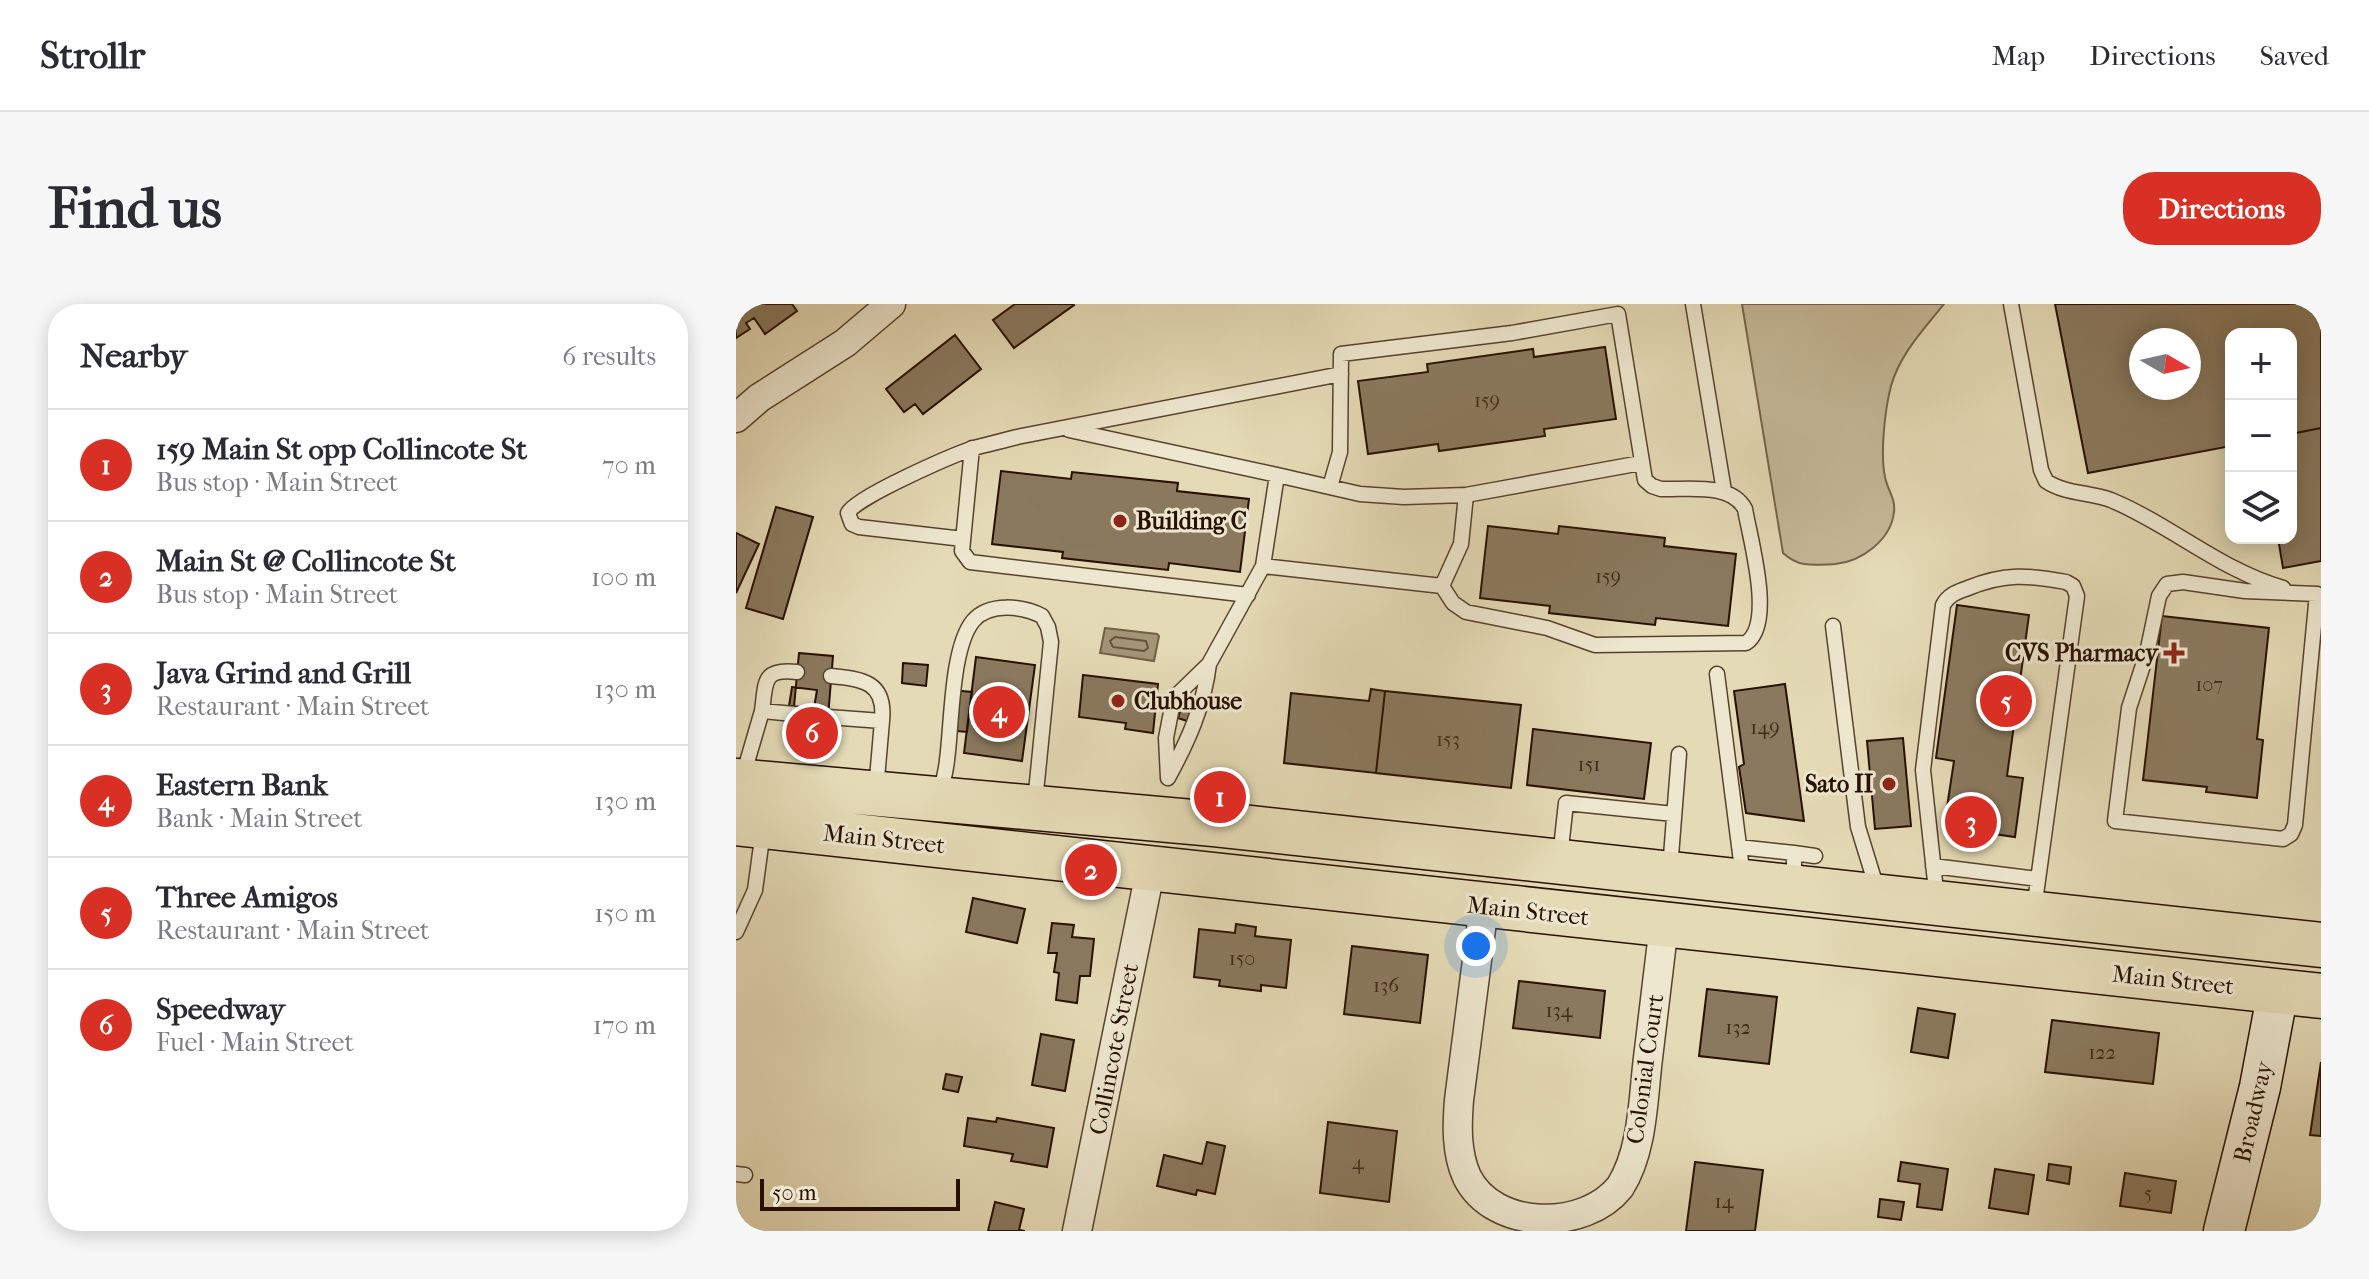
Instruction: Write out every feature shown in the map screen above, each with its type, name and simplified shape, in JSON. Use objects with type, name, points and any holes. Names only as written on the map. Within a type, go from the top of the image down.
[{"type":"main road","name":"Main Street","points":[[744,803],[876,794],[1035,807],[1165,798],[1305,834],[1669,873],[1741,864],[1801,865],[1880,896],[1935,884],[2036,896],[2321,945]]},
{"type":"main road","points":[[852,836],[858,807],[876,794]]},
{"type":"main road","name":"Main Street","points":[[744,803],[852,836],[2321,996]]},
{"type":"main road","points":[[1265,881],[1284,879],[1297,869],[1303,858],[1305,834]]},
{"type":"main road","name":"Broadway","points":[[2224,1231],[2263,1075],[2278,991]]},
{"type":"street","points":[[736,418],[759,398],[845,343],[891,304]]},
{"type":"street","name":"Collincote Street","points":[[1077,1231],[1151,867]]},
{"type":"street","name":"Colonial Court","points":[[1484,906],[1457,1124],[1462,1162],[1467,1177],[1485,1201],[1512,1219],[1540,1224],[1590,1214],[1607,1202],[1626,1176],[1638,1138],[1664,925]]},
{"type":"lane","points":[[1693,304],[1724,491]]},
{"type":"lane","points":[[2011,304],[2041,470],[2046,481],[2064,490],[2114,501],[2231,567],[2270,584],[2319,594]]},
{"type":"lane","points":[[1330,487],[1340,452],[1341,354],[1512,333],[1618,314],[1645,480],[1656,488],[1724,491],[1737,497],[1745,509],[1758,584],[1757,631],[1746,643],[1595,645],[1543,627],[1466,612],[1453,603],[1442,586]]},
{"type":"lane","points":[[963,539],[859,527],[852,524],[848,513],[854,504],[972,448],[1341,374]]},
{"type":"lane","points":[[1061,428],[1381,496],[1466,495],[1641,463]]},
{"type":"lane","points":[[972,448],[963,554],[976,565],[1248,595]]},
{"type":"lane","points":[[1165,798],[1166,738],[1172,707],[1178,694],[1209,664],[1263,566],[1277,475]]},
{"type":"lane","points":[[1442,586],[1461,544],[1466,495]]},
{"type":"lane","points":[[1263,566],[1442,586]]},
{"type":"lane","points":[[1935,884],[1923,770],[1944,603],[1952,594],[1998,577],[2063,581],[2073,586],[2077,599],[2036,896]]},
{"type":"lane","points":[[2183,582],[2245,591],[2319,594],[2295,825],[2289,836],[2277,839],[2115,821],[2129,708],[2147,653],[2162,588],[2167,584],[2183,582]]},
{"type":"lane","points":[[939,799],[947,764],[958,659],[966,632],[979,614],[989,610],[1020,608],[1042,616],[1051,642],[1035,807]]},
{"type":"lane","points":[[1833,626],[1858,827],[1880,896]]},
{"type":"lane","points":[[1165,798],[1203,699],[1209,664]]},
{"type":"lane","points":[[736,932],[755,890],[744,803],[766,681],[779,670],[797,672]]},
{"type":"lane","points":[[1717,674],[1741,864]]},
{"type":"lane","points":[[831,676],[860,679],[877,692],[882,721],[876,794]]},
{"type":"lane","points":[[762,711],[794,714]]},
{"type":"lane","points":[[828,717],[882,721]]},
{"type":"lane","points":[[1669,873],[1679,754]]},
{"type":"lane","points":[[1559,862],[1566,803],[1674,814]]},
{"type":"shaded area","points":[[1742,304],[1944,304],[1913,342],[1895,374],[1887,407],[1883,456],[1885,477],[1894,503],[1892,522],[1873,548],[1855,559],[1835,564],[1807,564],[1783,553]]},
{"type":"water","points":[[1105,628],[1157,634],[1154,661],[1100,653]]},
{"type":"building","points":[[742,304],[746,308],[752,304],[792,304],[797,311],[765,334],[754,318],[746,323],[750,329],[736,338],[736,308]]},
{"type":"building","points":[[1015,304],[1074,305],[1014,348],[993,320]]},
{"type":"building","points":[[2055,304],[2321,304],[2321,428],[2297,433],[2297,328],[2225,328],[2225,447],[2088,473]]},
{"type":"building","points":[[955,335],[981,369],[923,414],[915,404],[904,412],[886,389]]},
{"type":"building","points":[[1605,347],[1616,419],[1544,429],[1545,436],[1439,451],[1438,444],[1368,454],[1358,381],[1428,372],[1427,364],[1533,349],[1534,357]]},
{"type":"building","points":[[2321,428],[2321,561],[2283,568],[2279,544],[2297,544],[2297,433]]},
{"type":"building","name":"Building C","points":[[1001,471],[1071,479],[1072,472],[1178,483],[1177,491],[1249,499],[1240,572],[1169,563],[1168,570],[1062,558],[1063,552],[992,544]]},
{"type":"building","points":[[776,507],[813,517],[783,619],[746,608]]},
{"type":"building","points":[[1488,526],[1558,534],[1559,526],[1665,538],[1664,546],[1736,554],[1728,626],[1656,618],[1655,625],[1549,613],[1550,606],[1480,598]]},
{"type":"building","points":[[736,533],[759,544],[736,593]]},
{"type":"building","points":[[1957,605],[2029,615],[2007,776],[2023,778],[2015,837],[1944,827],[1954,761],[1936,758]]},
{"type":"building","name":"CVS Pharmacy","points":[[2162,616],[2269,628],[2257,739],[2263,740],[2257,798],[2206,792],[2207,787],[2143,780]]},
{"type":"building","points":[[799,653],[833,656],[825,754],[790,750]]},
{"type":"building","points":[[976,657],[1035,665],[1022,761],[964,753]]},
{"type":"building","points":[[903,663],[928,665],[926,686],[902,683]]},
{"type":"building","name":"Clubhouse","points":[[1083,675],[1158,684],[1153,733],[1125,729],[1126,723],[1079,717]]},
{"type":"building","points":[[1785,684],[1804,821],[1746,813],[1739,767],[1744,764],[1734,691]]},
{"type":"building","points":[[792,687],[817,690],[814,708],[789,706]]},
{"type":"building","points":[[1371,689],[1385,691],[1376,773],[1284,763],[1291,693],[1369,701]]},
{"type":"building","points":[[951,690],[972,692],[967,732],[946,730]]},
{"type":"building","points":[[1385,691],[1521,705],[1511,788],[1376,773]]},
{"type":"building","points":[[1182,705],[1192,708],[1187,721],[1178,718]]},
{"type":"building","points":[[1533,729],[1651,743],[1644,799],[1527,785]]},
{"type":"building","name":"Sato II","points":[[1903,738],[1911,826],[1875,829],[1867,741]]},
{"type":"building","points":[[973,898],[1025,909],[1017,943],[966,932]]},
{"type":"building","points":[[1052,923],[1074,925],[1072,937],[1094,939],[1090,976],[1080,976],[1077,1003],[1056,1000],[1059,973],[1054,972],[1057,953],[1048,953]]},
{"type":"building","points":[[1236,924],[1256,927],[1255,936],[1291,940],[1286,988],[1261,985],[1261,991],[1219,986],[1220,980],[1194,977],[1199,929],[1235,933]]},
{"type":"building","points":[[1352,946],[1428,955],[1420,1023],[1344,1014]]},
{"type":"building","points":[[1519,981],[1605,991],[1600,1038],[1513,1028]]},
{"type":"building","points":[[1707,989],[1777,997],[1769,1064],[1699,1056]]},
{"type":"building","points":[[1918,1008],[1955,1014],[1948,1058],[1911,1052]]},
{"type":"building","points":[[2052,1020],[2159,1033],[2153,1084],[2045,1072]]},
{"type":"building","points":[[1041,1034],[1074,1040],[1065,1091],[1032,1085]]},
{"type":"building","points":[[2321,1062],[2321,1136],[2310,1135]]},
{"type":"building","points":[[946,1074],[962,1077],[958,1092],[943,1089]]},
{"type":"building","points":[[968,1118],[996,1122],[997,1118],[1054,1128],[1047,1167],[1011,1161],[1013,1154],[964,1146]]},
{"type":"building","points":[[1328,1122],[1397,1131],[1389,1202],[1320,1193]]},
{"type":"building","points":[[1207,1142],[1225,1146],[1215,1194],[1197,1190],[1196,1195],[1157,1186],[1164,1155],[1202,1164]]},
{"type":"building","points":[[1695,1162],[1763,1170],[1755,1231],[1686,1231]]},
{"type":"building","points":[[1901,1162],[1948,1169],[1942,1210],[1917,1207],[1920,1184],[1898,1181]]},
{"type":"building","points":[[2049,1164],[2071,1167],[2069,1184],[2047,1180]]},
{"type":"building","points":[[1995,1169],[2034,1175],[2028,1214],[1989,1208]]},
{"type":"building","points":[[2125,1173],[2176,1181],[2171,1213],[2120,1206]]},
{"type":"building","points":[[1880,1199],[1904,1202],[1901,1220],[1878,1217]]},
{"type":"building","points":[[995,1202],[1024,1209],[1019,1230],[1025,1231],[988,1231]]},
{"type":"place","name":"Building C","points":[[1120,521]]},
{"type":"place","name":"CVS Pharmacy","points":[[2174,653]]},
{"type":"place","name":"Clubhouse","points":[[1118,701]]},
{"type":"place","name":"Three Amigos","points":[[2006,701]]},
{"type":"place","name":"Eastern Bank","points":[[999,712]]},
{"type":"place","name":"Speedway","points":[[812,733]]},
{"type":"place","name":"Sato II","points":[[1889,784]]},
{"type":"place","name":"159 Main St opp Collincote St","points":[[1220,797]]},
{"type":"place","name":"Java Grind and Grill","points":[[1971,822]]},
{"type":"place","name":"Main St @ Collincote St","points":[[1091,870]]}]
